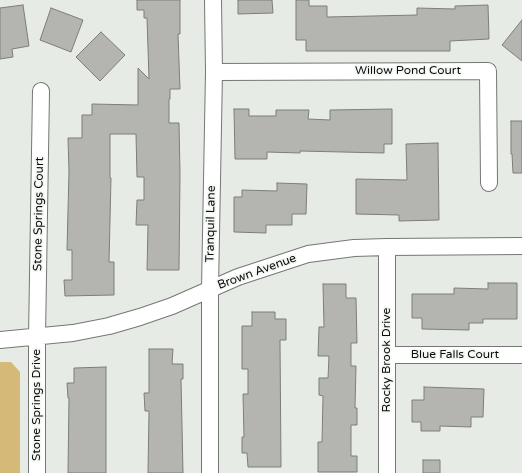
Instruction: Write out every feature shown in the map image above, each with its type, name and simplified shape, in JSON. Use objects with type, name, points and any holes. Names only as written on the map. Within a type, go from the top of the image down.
[{"type":"street","name":"Tranquil Lane","points":[[210,473],[210,289],[214,0]]},
{"type":"street","name":"Willow Pond Court","points":[[214,72],[488,71],[489,184]]},
{"type":"street","name":"Stone Springs Court","points":[[37,337],[41,91]]},
{"type":"street","name":"Brown Avenue","points":[[0,340],[73,333],[122,322],[172,306],[238,277],[308,254],[354,248],[522,246]]},
{"type":"street","name":"Rocky Brook Drive","points":[[387,247],[387,473]]},
{"type":"street","name":"Stone Springs Drive","points":[[37,337],[37,473]]},
{"type":"street","name":"Blue Falls Court","points":[[387,355],[522,355]]},
{"type":"shaded area","points":[[0,362],[11,362],[20,372],[20,473],[0,473]]},
{"type":"building","points":[[137,0],[180,0],[180,34],[178,34],[180,89],[170,89],[169,99],[169,123],[179,123],[179,270],[147,270],[148,225],[136,225],[137,200],[144,200],[144,177],[137,177],[136,134],[110,134],[111,178],[109,262],[114,262],[114,295],[65,296],[64,280],[72,280],[72,250],[67,250],[69,171],[68,138],[82,138],[82,115],[92,115],[92,104],[138,105],[138,68],[149,79],[147,18],[144,18],[144,10],[137,10]]},
{"type":"building","points":[[238,0],[272,0],[273,13],[238,14]]},
{"type":"building","points":[[296,0],[309,0],[309,6],[327,6],[327,17],[417,15],[417,8],[455,9],[455,6],[488,5],[489,39],[450,41],[450,51],[306,51],[306,40],[296,40]]},
{"type":"building","points":[[23,5],[29,46],[12,49],[13,57],[0,59],[0,8]]},
{"type":"building","points":[[51,8],[83,20],[71,52],[40,40]]},
{"type":"building","points":[[522,20],[522,61],[502,45]]},
{"type":"building","points":[[101,32],[125,55],[100,81],[76,57]]},
{"type":"building","points":[[234,109],[249,109],[249,116],[276,116],[276,110],[309,110],[308,119],[330,120],[330,110],[392,109],[392,144],[384,144],[384,153],[300,151],[300,153],[267,152],[267,159],[235,159]]},
{"type":"building","points":[[511,121],[522,121],[522,173],[513,173],[511,154]]},
{"type":"building","points":[[438,143],[439,220],[399,221],[399,215],[356,214],[356,179],[407,180],[406,144]]},
{"type":"building","points":[[277,183],[307,184],[306,214],[292,214],[292,225],[266,225],[266,233],[234,232],[234,197],[242,197],[242,190],[277,191]]},
{"type":"building","points":[[488,283],[517,283],[517,319],[483,319],[483,323],[469,323],[469,330],[422,329],[422,318],[412,318],[412,294],[454,294],[454,288],[488,289]]},
{"type":"building","points":[[323,284],[346,284],[346,298],[356,298],[357,343],[351,343],[351,366],[356,366],[355,408],[357,408],[357,425],[351,425],[351,456],[357,456],[357,472],[318,472],[318,442],[322,442],[323,396],[319,395],[319,378],[328,378],[329,356],[318,356],[319,327],[324,327]]},
{"type":"building","points":[[252,312],[275,312],[275,319],[286,319],[286,340],[280,340],[281,467],[248,467],[247,453],[242,453],[242,437],[244,437],[243,394],[248,394],[248,369],[242,369],[242,326],[252,326]]},
{"type":"building","points":[[149,349],[173,349],[172,364],[183,364],[183,379],[181,379],[183,473],[148,473],[149,411],[145,411],[144,393],[149,393]]},
{"type":"building","points":[[106,367],[106,473],[68,473],[69,398],[67,383],[74,383],[74,368]]},
{"type":"building","points":[[424,387],[484,389],[483,417],[471,417],[471,427],[440,426],[440,431],[421,431],[421,422],[412,422],[412,400],[424,400]]},
{"type":"building","points":[[423,460],[440,460],[440,473],[423,473]]}]
